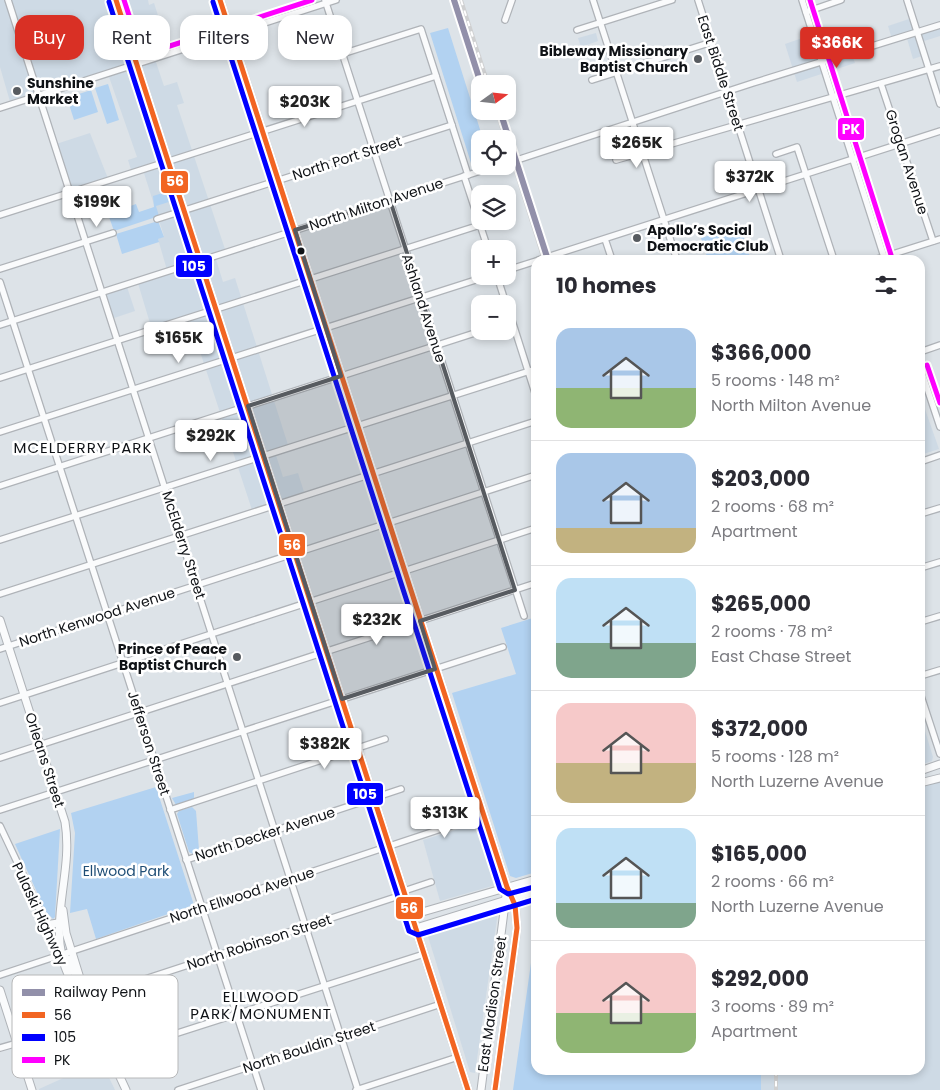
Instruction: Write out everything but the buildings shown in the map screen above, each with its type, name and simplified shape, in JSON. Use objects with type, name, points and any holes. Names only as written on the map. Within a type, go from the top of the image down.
[{"type":"main road","points":[[116,0],[468,1090]]},
{"type":"main road","name":"East Madison Street","points":[[220,0],[225,15]]},
{"type":"main road","name":"East Madison Street","points":[[239,60],[507,888],[516,928],[495,1090]]},
{"type":"main road","name":"Orleans Street","points":[[0,620],[56,792],[66,830],[62,903],[58,923],[61,955]]},
{"type":"main road","points":[[925,768],[940,764]]},
{"type":"main road","points":[[925,782],[940,778]]},
{"type":"main road","points":[[412,915],[531,881]]},
{"type":"main road","points":[[416,928],[531,892]]},
{"type":"main road","name":"East Madison Street","points":[[481,1090],[509,899]]},
{"type":"main road","name":"Orleans Street","points":[[62,903],[71,951]]},
{"type":"main road","points":[[45,925],[58,923]]},
{"type":"main road","name":"Pulaski Highway","points":[[71,951],[79,975]]},
{"type":"main road","points":[[61,955],[68,959],[74,973],[77,975]]},
{"type":"main road","name":"Pulaski Highway","points":[[61,955],[69,975]]},
{"type":"main road","points":[[0,990],[12,1028]]},
{"type":"main road","points":[[28,1078],[32,1090]]},
{"type":"main road","name":"Pulaski Highway","points":[[121,1078],[126,1090]]},
{"type":"street","name":"McElderry Street","points":[[8,0],[166,488],[357,1090]]},
{"type":"street","points":[[268,22],[336,0]]},
{"type":"street","points":[[505,20],[512,0]]},
{"type":"street","points":[[593,0],[674,255]]},
{"type":"street","points":[[578,30],[672,0]]},
{"type":"street","name":"East Biddle Street","points":[[698,0],[779,255]]},
{"type":"street","points":[[802,0],[884,255]]},
{"type":"street","points":[[806,12],[841,0]]},
{"type":"street","points":[[907,0],[940,104]]},
{"type":"street","name":"Ashland Avenue","points":[[326,2],[330,15]]},
{"type":"street","points":[[516,159],[632,121],[940,25]]},
{"type":"street","points":[[352,51],[421,29],[452,125],[471,194]]},
{"type":"street","points":[[592,80],[712,42]]},
{"type":"street","points":[[0,108],[180,50]]},
{"type":"street","name":"Ashland Avenue","points":[[344,60],[524,616]]},
{"type":"street","points":[[616,160],[940,66]]},
{"type":"street","points":[[0,215],[436,76]]},
{"type":"street","name":"Grogan Avenue","points":[[881,84],[933,241]]},
{"type":"street","name":"North Port Street","points":[[157,219],[452,125]]},
{"type":"street","points":[[553,255],[940,131]]},
{"type":"street","points":[[776,154],[797,147],[832,255]]},
{"type":"street","name":"North Milton Avenue","points":[[0,325],[471,174]]},
{"type":"street","points":[[0,378],[471,228]]},
{"type":"street","points":[[0,270],[113,233]]},
{"type":"street","points":[[893,255],[940,238]]},
{"type":"street","points":[[605,239],[610,255]]},
{"type":"street","points":[[516,267],[531,262]]},
{"type":"street","name":"Jefferson Street","points":[[0,282],[261,1090]]},
{"type":"street","points":[[0,432],[471,282]]},
{"type":"street","points":[[0,486],[471,334]]},
{"type":"street","points":[[516,338],[531,380]]},
{"type":"street","points":[[925,350],[940,346]]},
{"type":"street","points":[[0,540],[531,370]]},
{"type":"street","points":[[925,381],[939,419],[940,427]]},
{"type":"street","points":[[0,594],[531,423]]},
{"type":"street","points":[[925,460],[940,455]]},
{"type":"street","name":"North Kenwood Avenue","points":[[0,649],[531,477]]},
{"type":"street","points":[[925,512],[940,508]]},
{"type":"street","points":[[0,703],[531,530]]},
{"type":"street","points":[[925,566],[940,562]]},
{"type":"street","points":[[0,758],[531,585]]},
{"type":"street","points":[[925,620],[940,616]]},
{"type":"street","points":[[0,810],[503,647]]},
{"type":"street","points":[[925,674],[940,670]]},
{"type":"street","points":[[925,708],[940,754]]},
{"type":"street","points":[[170,810],[385,739]]},
{"type":"street","name":"North Decker Avenue","points":[[186,860],[401,789]]},
{"type":"street","name":"North Ellwood Avenue","points":[[0,975],[483,815]]},
{"type":"street","name":"Pulaski Highway","points":[[0,826],[45,925],[61,955]]},
{"type":"street","name":"North Robinson Street","points":[[158,975],[306,927],[431,882]]},
{"type":"street","points":[[178,1033],[424,954]]},
{"type":"street","name":"North Bouldin Street","points":[[178,1090],[440,1004]]},
{"type":"street","points":[[357,1090],[458,1057]]},
{"type":"highlighted area","points":[[390,200],[515,590],[420,621],[435,669],[342,699],[248,406],[341,376],[295,230]]},
{"type":"shaded area","points":[[0,0],[148,0],[149,5],[154,3],[158,15],[94,15],[94,60],[155,60],[164,86],[177,82],[184,103],[177,105],[226,252],[215,256],[223,282],[235,278],[289,448],[275,452],[283,477],[298,473],[305,495],[253,513],[189,318],[152,330],[137,280],[167,270],[158,239],[164,236],[143,170],[132,173],[128,160],[137,157],[108,74],[11,105],[0,67]]},
{"type":"shaded area","points":[[912,18],[917,31],[940,24],[940,36],[921,42],[925,55],[913,59],[906,35],[892,39],[888,26]]},
{"type":"shaded area","points":[[596,33],[598,41],[581,47],[578,38]]},
{"type":"shaded area","points":[[843,33],[855,63],[797,82],[785,44],[814,34],[816,41]]},
{"type":"shaded area","points":[[90,133],[109,181],[71,194],[53,145]]},
{"type":"shaded area","points":[[126,284],[135,311],[111,319],[103,291]]},
{"type":"shaded area","points":[[925,409],[939,449],[925,453]]},
{"type":"shaded area","points":[[925,731],[933,757],[932,761],[925,763]]},
{"type":"shaded area","points":[[940,782],[940,1090],[761,1090],[761,1075],[925,1075],[925,786]]},
{"type":"shaded area","points":[[478,823],[499,884],[440,901],[423,840]]},
{"type":"shaded area","points":[[495,908],[498,912],[475,1073],[470,1072],[426,930]]},
{"type":"shaded area","points":[[63,1078],[109,1078],[115,1090],[39,1090]]},
{"type":"green space","points":[[448,28],[471,101],[471,120],[477,120],[480,130],[471,130],[471,163],[430,33]]},
{"type":"green space","points":[[108,84],[119,120],[107,124],[95,88]]},
{"type":"green space","points":[[91,90],[98,112],[74,120],[67,98]]},
{"type":"green space","points":[[169,191],[172,201],[156,206],[159,216],[114,231],[108,214],[136,204],[139,212],[154,207],[153,196]]},
{"type":"green space","points":[[158,221],[164,237],[158,239],[159,242],[122,254],[116,234]]},
{"type":"green space","points":[[740,226],[749,255],[706,255],[701,238]]},
{"type":"green space","points":[[188,323],[194,337],[152,350],[147,336]]},
{"type":"green space","points":[[531,619],[531,874],[516,878],[510,876],[452,693],[516,674],[501,628]]},
{"type":"green space","name":"Ellwood Park","points":[[156,787],[194,905],[96,939],[87,909],[70,913],[75,833],[71,813]]},
{"type":"green space","points":[[194,792],[194,799],[176,805],[172,798]]},
{"type":"green space","name":"Ellwood Park","points":[[192,807],[196,811],[199,850],[193,854],[189,852],[177,814],[179,811]]},
{"type":"green space","name":"Ellwood Park","points":[[60,829],[55,917],[53,919],[46,912],[15,844]]},
{"type":"green space","points":[[531,963],[531,1075],[761,1075],[761,1090],[513,1090]]},
{"type":"railway","points":[[461,0],[485,75]]},
{"type":"railway","points":[[500,120],[502,130]]},
{"type":"railway","points":[[516,171],[542,255]]},
{"type":"railway","points":[[776,1075],[776,1090]]},
{"type":"rail line","name":"Penn","points":[[454,0],[478,75]]},
{"type":"rail line","name":"Penn","points":[[503,120],[546,255]]},
{"type":"transit line","name":"56","points":[[116,0],[468,1090]]},
{"type":"transit line","name":"PK","points":[[124,0],[142,55],[312,0]]},
{"type":"transit line","name":"56","points":[[220,0],[507,887],[515,905],[517,928],[495,1090]]},
{"type":"transit line","name":"PK","points":[[810,0],[891,255]]},
{"type":"transit line","name":"105","points":[[109,2],[409,931],[418,935],[531,901]]},
{"type":"transit line","name":"105","points":[[213,2],[500,889],[508,894],[531,888]]},
{"type":"transit line","name":"PK","points":[[927,365],[940,403]]},
{"type":"place","name":"Bibleway Missionary Baptist Church","points":[[698,59]]},
{"type":"place","name":"Sunshine Market","points":[[17,91]]},
{"type":"place","name":"Apollo’s Social Democratic Club","points":[[637,238]]},
{"type":"place","name":"Prince of Peace Baptist Church","points":[[237,657]]},
{"type":"district","name":"MCELDERRY PARK","points":[[83,448]]},
{"type":"district","name":"ELLWOOD PARK/MONUMENT","points":[[261,1006]]}]
